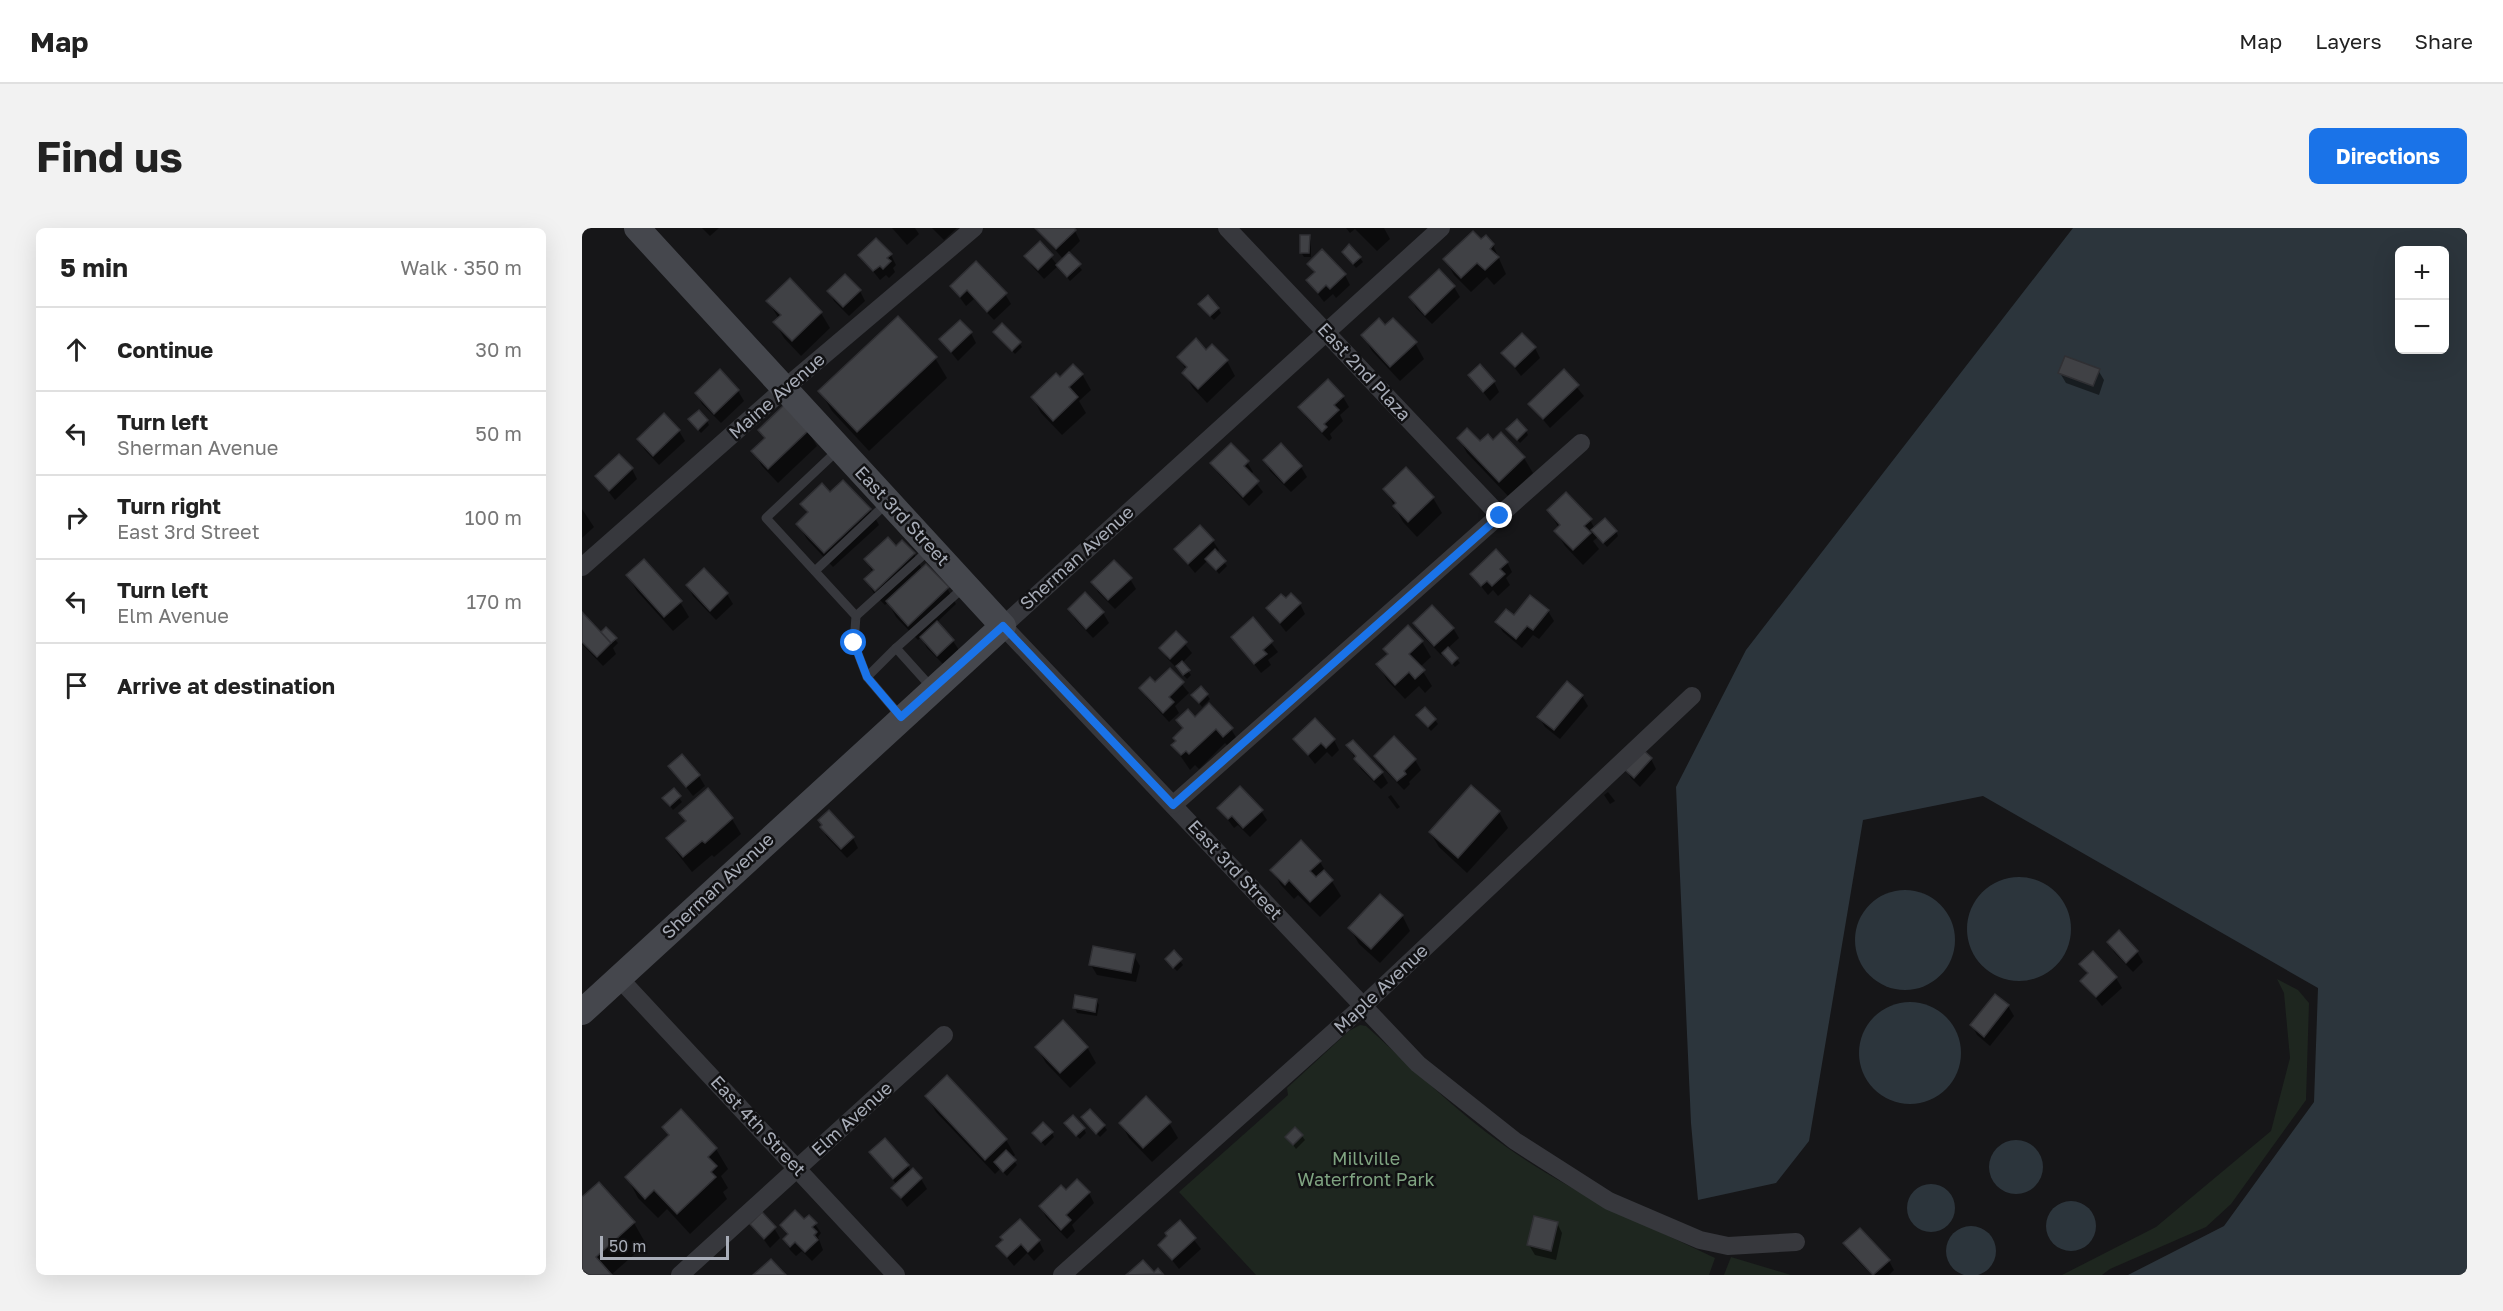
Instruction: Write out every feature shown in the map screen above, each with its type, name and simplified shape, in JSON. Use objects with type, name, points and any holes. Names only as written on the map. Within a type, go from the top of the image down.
[{"type":"street","name":"East 3rd Street","points":[[637,228],[1003,626],[1418,1064],[1515,1141],[1609,1202],[1700,1240],[1728,1246],[1796,1242]]},
{"type":"street","name":"Maine Avenue","points":[[582,567],[784,388],[974,228]]},
{"type":"street","name":"East 2nd Plaza","points":[[1227,228],[1500,516]]},
{"type":"street","name":"Sherman Avenue","points":[[582,1012],[901,717],[1328,333],[1441,228]]},
{"type":"street","points":[[1173,805],[1581,443]]},
{"type":"street","name":"Maple Avenue","points":[[1062,1275],[1363,1006],[1692,696]]},
{"type":"street","name":"East 4th Street","points":[[619,978],[896,1275]]},
{"type":"street","name":"Elm Avenue","points":[[680,1275],[944,1035]]},
{"type":"lane","points":[[839,448],[766,518],[856,616]]},
{"type":"lane","points":[[815,571],[888,501]]},
{"type":"lane","points":[[901,717],[867,677],[854,643],[856,616],[931,548]]},
{"type":"lane","points":[[867,677],[966,585]]},
{"type":"lane","points":[[896,648],[933,690]]},
{"type":"green space","points":[[2277,979],[2298,990],[2309,1003],[2306,1100],[2231,1204],[2206,1227],[2110,1269],[2102,1275],[2062,1275],[2156,1227],[2271,1131],[2290,1058],[2284,993]]},
{"type":"green space","name":"Millville Waterfront Park","points":[[1360,1025],[1366,1026],[1469,1118],[1529,1163],[1607,1206],[1715,1258],[1709,1275],[1256,1275],[1179,1192],[1288,1095],[1287,1088],[1349,1031]]},
{"type":"green space","points":[[1731,1257],[1791,1275],[1724,1275]]},
{"type":"shaded area","points":[[2073,228],[2467,228],[2467,1275],[2128,1275],[2224,1226],[2314,1102],[2318,988],[1983,796],[1863,820],[1809,1141],[1776,1183],[1698,1200],[1691,1123],[1676,787],[1746,650]]},
{"type":"shaded area","points":[[2019,877],[2039,881],[2056,892],[2067,909],[2071,929],[2067,949],[2056,966],[2039,977],[2019,981],[1999,977],[1982,966],[1971,949],[1967,929],[1971,909],[1982,892],[1999,881]]},
{"type":"shaded area","points":[[1905,890],[1924,894],[1940,905],[1951,921],[1955,940],[1951,959],[1940,975],[1924,986],[1905,990],[1886,986],[1870,975],[1859,959],[1855,940],[1859,921],[1870,905],[1886,894]]},
{"type":"shaded area","points":[[1910,1002],[1929,1006],[1946,1017],[1957,1034],[1961,1053],[1957,1072],[1946,1089],[1929,1100],[1910,1104],[1891,1100],[1874,1089],[1863,1072],[1859,1053],[1863,1034],[1874,1017],[1891,1006]]},
{"type":"shaded area","points":[[2016,1140],[2026,1142],[2035,1148],[2041,1157],[2043,1167],[2041,1177],[2035,1186],[2026,1192],[2016,1194],[2006,1192],[1997,1186],[1991,1177],[1989,1167],[1991,1157],[1997,1148],[2006,1142]]},
{"type":"shaded area","points":[[1931,1184],[1948,1191],[1955,1208],[1948,1225],[1931,1232],[1914,1225],[1907,1208],[1914,1191]]},
{"type":"shaded area","points":[[2076,1201],[2089,1208],[2095,1216],[2095,1236],[2089,1244],[2081,1250],[2066,1251],[2053,1244],[2047,1236],[2046,1221],[2053,1208],[2061,1202]]},
{"type":"shaded area","points":[[1971,1226],[1980,1228],[1991,1237],[1996,1251],[1994,1260],[1985,1271],[1971,1276],[1962,1274],[1951,1265],[1946,1251],[1948,1242],[1957,1231]]},
{"type":"building","points":[[1035,228],[1074,228],[1076,230],[1056,249]]},
{"type":"building","points":[[1473,231],[1481,239],[1486,235],[1494,244],[1490,249],[1499,257],[1485,270],[1477,263],[1461,278],[1443,259]]},
{"type":"building","points":[[1300,235],[1310,235],[1309,253],[1300,253]]},
{"type":"building","points":[[876,238],[892,254],[887,258],[891,261],[883,269],[880,266],[873,271],[858,255]]},
{"type":"building","points":[[1040,241],[1053,255],[1038,270],[1024,256]]},
{"type":"building","points":[[1349,244],[1361,257],[1353,264],[1342,252]]},
{"type":"building","points":[[1322,249],[1346,274],[1330,289],[1326,285],[1318,293],[1306,280],[1315,272],[1307,264]]},
{"type":"building","points":[[1069,252],[1081,264],[1067,277],[1056,265]]},
{"type":"building","points":[[976,261],[1007,293],[987,312],[967,290],[960,297],[950,286]]},
{"type":"building","points":[[1439,269],[1455,286],[1425,315],[1409,297]]},
{"type":"building","points":[[845,274],[861,290],[843,307],[827,291]]},
{"type":"building","points":[[790,278],[822,312],[792,341],[773,322],[781,315],[766,301]]},
{"type":"building","points":[[1208,295],[1219,308],[1210,316],[1198,304]]},
{"type":"building","points":[[898,316],[937,357],[857,432],[818,391]]},
{"type":"building","points":[[1379,318],[1385,325],[1393,318],[1417,342],[1390,367],[1361,335]]},
{"type":"building","points":[[960,320],[972,332],[951,352],[939,339]]},
{"type":"building","points":[[1002,323],[1021,342],[1012,351],[993,332]]},
{"type":"building","points":[[1522,333],[1536,347],[1515,367],[1501,353]]},
{"type":"building","points":[[1196,338],[1206,350],[1212,344],[1228,360],[1198,389],[1182,373],[1187,367],[1177,357]]},
{"type":"building","points":[[2065,356],[2100,369],[2093,386],[2058,373]]},
{"type":"building","points":[[1073,364],[1083,374],[1069,387],[1078,397],[1053,421],[1031,397],[1056,373],[1060,377]]},
{"type":"building","points":[[1480,364],[1495,381],[1483,392],[1468,375]]},
{"type":"building","points":[[720,369],[739,390],[714,414],[695,393]]},
{"type":"building","points":[[1564,369],[1579,385],[1543,419],[1528,404]]},
{"type":"building","points":[[1328,379],[1344,396],[1334,405],[1339,410],[1324,424],[1327,427],[1322,432],[1298,407]]},
{"type":"building","points":[[785,404],[809,430],[768,469],[751,451],[765,438],[758,430]]},
{"type":"building","points":[[699,410],[708,420],[698,430],[688,419]]},
{"type":"building","points":[[664,413],[680,430],[653,456],[637,439]]},
{"type":"building","points":[[1517,419],[1527,430],[1517,440],[1506,429]]},
{"type":"building","points":[[1467,428],[1480,441],[1488,434],[1493,440],[1501,432],[1525,457],[1499,482],[1457,438]]},
{"type":"building","points":[[1231,443],[1249,461],[1244,466],[1259,481],[1243,497],[1210,463]]},
{"type":"building","points":[[1281,443],[1302,466],[1284,483],[1263,460]]},
{"type":"building","points":[[619,454],[633,468],[609,491],[595,476]]},
{"type":"building","points":[[1406,467],[1434,497],[1408,522],[1393,506],[1396,503],[1383,489]]},
{"type":"building","points":[[843,480],[871,509],[824,553],[796,524],[808,512],[800,504],[822,483],[830,492]]},
{"type":"building","points":[[1566,492],[1592,519],[1584,526],[1591,533],[1573,550],[1554,531],[1560,525],[1547,510]]},
{"type":"building","points":[[1605,518],[1617,531],[1603,543],[1591,530]]},
{"type":"building","points":[[1200,525],[1214,540],[1188,564],[1174,549]]},
{"type":"building","points":[[888,537],[896,546],[902,540],[915,553],[875,591],[864,579],[874,570],[864,559]]},
{"type":"building","points":[[1215,549],[1226,561],[1216,570],[1205,559]]},
{"type":"building","points":[[1496,549],[1508,562],[1500,569],[1505,574],[1492,586],[1487,581],[1481,586],[1470,574]]},
{"type":"building","points":[[644,559],[682,601],[664,617],[626,575]]},
{"type":"building","points":[[1114,560],[1132,578],[1108,600],[1091,582]]},
{"type":"building","points":[[926,564],[949,587],[908,626],[886,601]]},
{"type":"building","points":[[704,568],[728,593],[710,611],[686,585]]},
{"type":"building","points":[[1085,592],[1104,612],[1086,629],[1068,609]]},
{"type":"building","points":[[1291,593],[1301,603],[1280,623],[1266,608],[1281,594],[1286,598]]},
{"type":"building","points":[[1530,595],[1549,610],[1533,630],[1527,626],[1516,639],[1495,622],[1506,609],[1514,615]]},
{"type":"building","points":[[1432,605],[1454,628],[1434,646],[1413,623]]},
{"type":"building","points":[[582,612],[611,643],[597,657],[582,642]]},
{"type":"building","points":[[1253,617],[1273,641],[1263,650],[1267,654],[1254,664],[1231,637]]},
{"type":"building","points":[[937,621],[954,640],[937,656],[920,637]]},
{"type":"building","points":[[1408,625],[1423,641],[1409,654],[1425,670],[1415,679],[1409,672],[1395,685],[1376,664],[1388,654],[1383,649]]},
{"type":"building","points":[[606,627],[617,638],[611,643],[601,632]]},
{"type":"building","points":[[1176,631],[1187,642],[1170,659],[1159,648]]},
{"type":"building","points":[[1448,647],[1458,658],[1452,664],[1442,653]]},
{"type":"building","points":[[1182,661],[1190,670],[1183,675],[1176,666]]},
{"type":"building","points":[[1170,668],[1184,682],[1169,697],[1174,702],[1163,713],[1139,688],[1150,677],[1155,682]]},
{"type":"building","points":[[1567,681],[1583,695],[1554,730],[1537,717]]},
{"type":"building","points":[[1201,686],[1208,694],[1199,703],[1191,695]]},
{"type":"building","points":[[1209,703],[1233,728],[1223,737],[1216,729],[1189,754],[1186,751],[1181,755],[1171,745],[1176,741],[1173,738],[1183,728],[1176,720],[1188,709],[1195,717]]},
{"type":"building","points":[[1425,707],[1436,719],[1428,727],[1416,715]]},
{"type":"building","points":[[1315,718],[1335,739],[1326,748],[1321,743],[1308,755],[1293,739]]},
{"type":"building","points":[[1394,736],[1416,759],[1404,771],[1406,774],[1397,781],[1374,756]]},
{"type":"building","points":[[1353,740],[1383,772],[1374,780],[1354,759],[1356,756],[1346,745]]},
{"type":"building","points":[[1641,748],[1652,758],[1634,778],[1623,768]]},
{"type":"building","points":[[682,754],[700,775],[686,787],[668,766]]},
{"type":"building","points":[[1471,785],[1500,811],[1458,858],[1429,832]]},
{"type":"building","points":[[1240,786],[1263,810],[1243,828],[1232,816],[1228,819],[1217,808]]},
{"type":"building","points":[[674,788],[681,796],[670,806],[662,798]]},
{"type":"building","points":[[708,788],[733,818],[705,843],[702,841],[683,857],[666,838],[686,821],[679,813]]},
{"type":"building","points":[[829,810],[854,837],[841,849],[820,827],[822,825],[818,820]]},
{"type":"building","points":[[1301,840],[1321,861],[1310,871],[1316,877],[1324,870],[1333,880],[1310,902],[1289,880],[1285,885],[1270,870]]},
{"type":"building","points":[[1380,894],[1403,915],[1371,949],[1348,928]]},
{"type":"building","points":[[2119,930],[2138,951],[2126,963],[2107,942]]},
{"type":"building","points":[[1093,946],[1135,954],[1131,973],[1089,965]]},
{"type":"building","points":[[1174,950],[1182,959],[1173,968],[1165,959]]},
{"type":"building","points":[[2093,951],[2117,977],[2096,997],[2080,981],[2088,973],[2079,964]]},
{"type":"building","points":[[1995,994],[2009,1005],[1984,1037],[1970,1025]]},
{"type":"building","points":[[1075,995],[1097,999],[1095,1012],[1073,1008]]},
{"type":"building","points":[[1063,1020],[1088,1047],[1060,1073],[1035,1047]]},
{"type":"building","points":[[947,1075],[1007,1139],[985,1160],[925,1096]]},
{"type":"building","points":[[1146,1096],[1171,1122],[1143,1148],[1119,1123]]},
{"type":"building","points":[[681,1109],[717,1148],[708,1157],[717,1166],[711,1172],[716,1177],[677,1214],[654,1190],[645,1199],[625,1177],[669,1135],[662,1127]]},
{"type":"building","points":[[1090,1109],[1105,1125],[1096,1134],[1081,1117]]},
{"type":"building","points":[[1073,1115],[1085,1128],[1076,1136],[1064,1123]]},
{"type":"building","points":[[1043,1122],[1053,1132],[1041,1142],[1032,1133]]},
{"type":"building","points":[[1295,1127],[1303,1135],[1293,1145],[1285,1137]]},
{"type":"building","points":[[885,1138],[909,1165],[893,1179],[869,1152]]},
{"type":"building","points":[[1006,1150],[1016,1160],[1003,1172],[994,1162]]},
{"type":"building","points":[[913,1168],[922,1178],[901,1198],[891,1188]]},
{"type":"building","points":[[1077,1179],[1090,1192],[1066,1215],[1071,1220],[1061,1230],[1039,1206],[1061,1185],[1066,1190]]},
{"type":"building","points":[[599,1182],[635,1222],[596,1257],[612,1275],[589,1275],[582,1270],[582,1197]]},
{"type":"building","points":[[795,1210],[804,1219],[809,1215],[817,1223],[812,1227],[817,1232],[814,1235],[818,1240],[805,1252],[795,1242],[790,1247],[783,1239],[788,1234],[780,1225]]},
{"type":"building","points":[[762,1212],[776,1227],[764,1239],[750,1224]]},
{"type":"building","points":[[1534,1216],[1558,1222],[1551,1251],[1527,1245]]},
{"type":"building","points":[[1020,1219],[1040,1240],[1028,1252],[1021,1244],[1007,1257],[996,1246],[1003,1240],[1000,1237]]},
{"type":"building","points":[[1180,1220],[1196,1238],[1172,1260],[1158,1245],[1167,1236],[1165,1233]]},
{"type":"building","points":[[1860,1228],[1890,1260],[1873,1275],[1843,1243]]},
{"type":"building","points":[[771,1259],[786,1275],[753,1275]]},
{"type":"building","points":[[1143,1260],[1154,1272],[1158,1268],[1163,1274],[1126,1275]]},
{"type":"route","points":[[854,643],[867,677],[901,717],[1003,626],[1173,805],[1500,516]]}]
